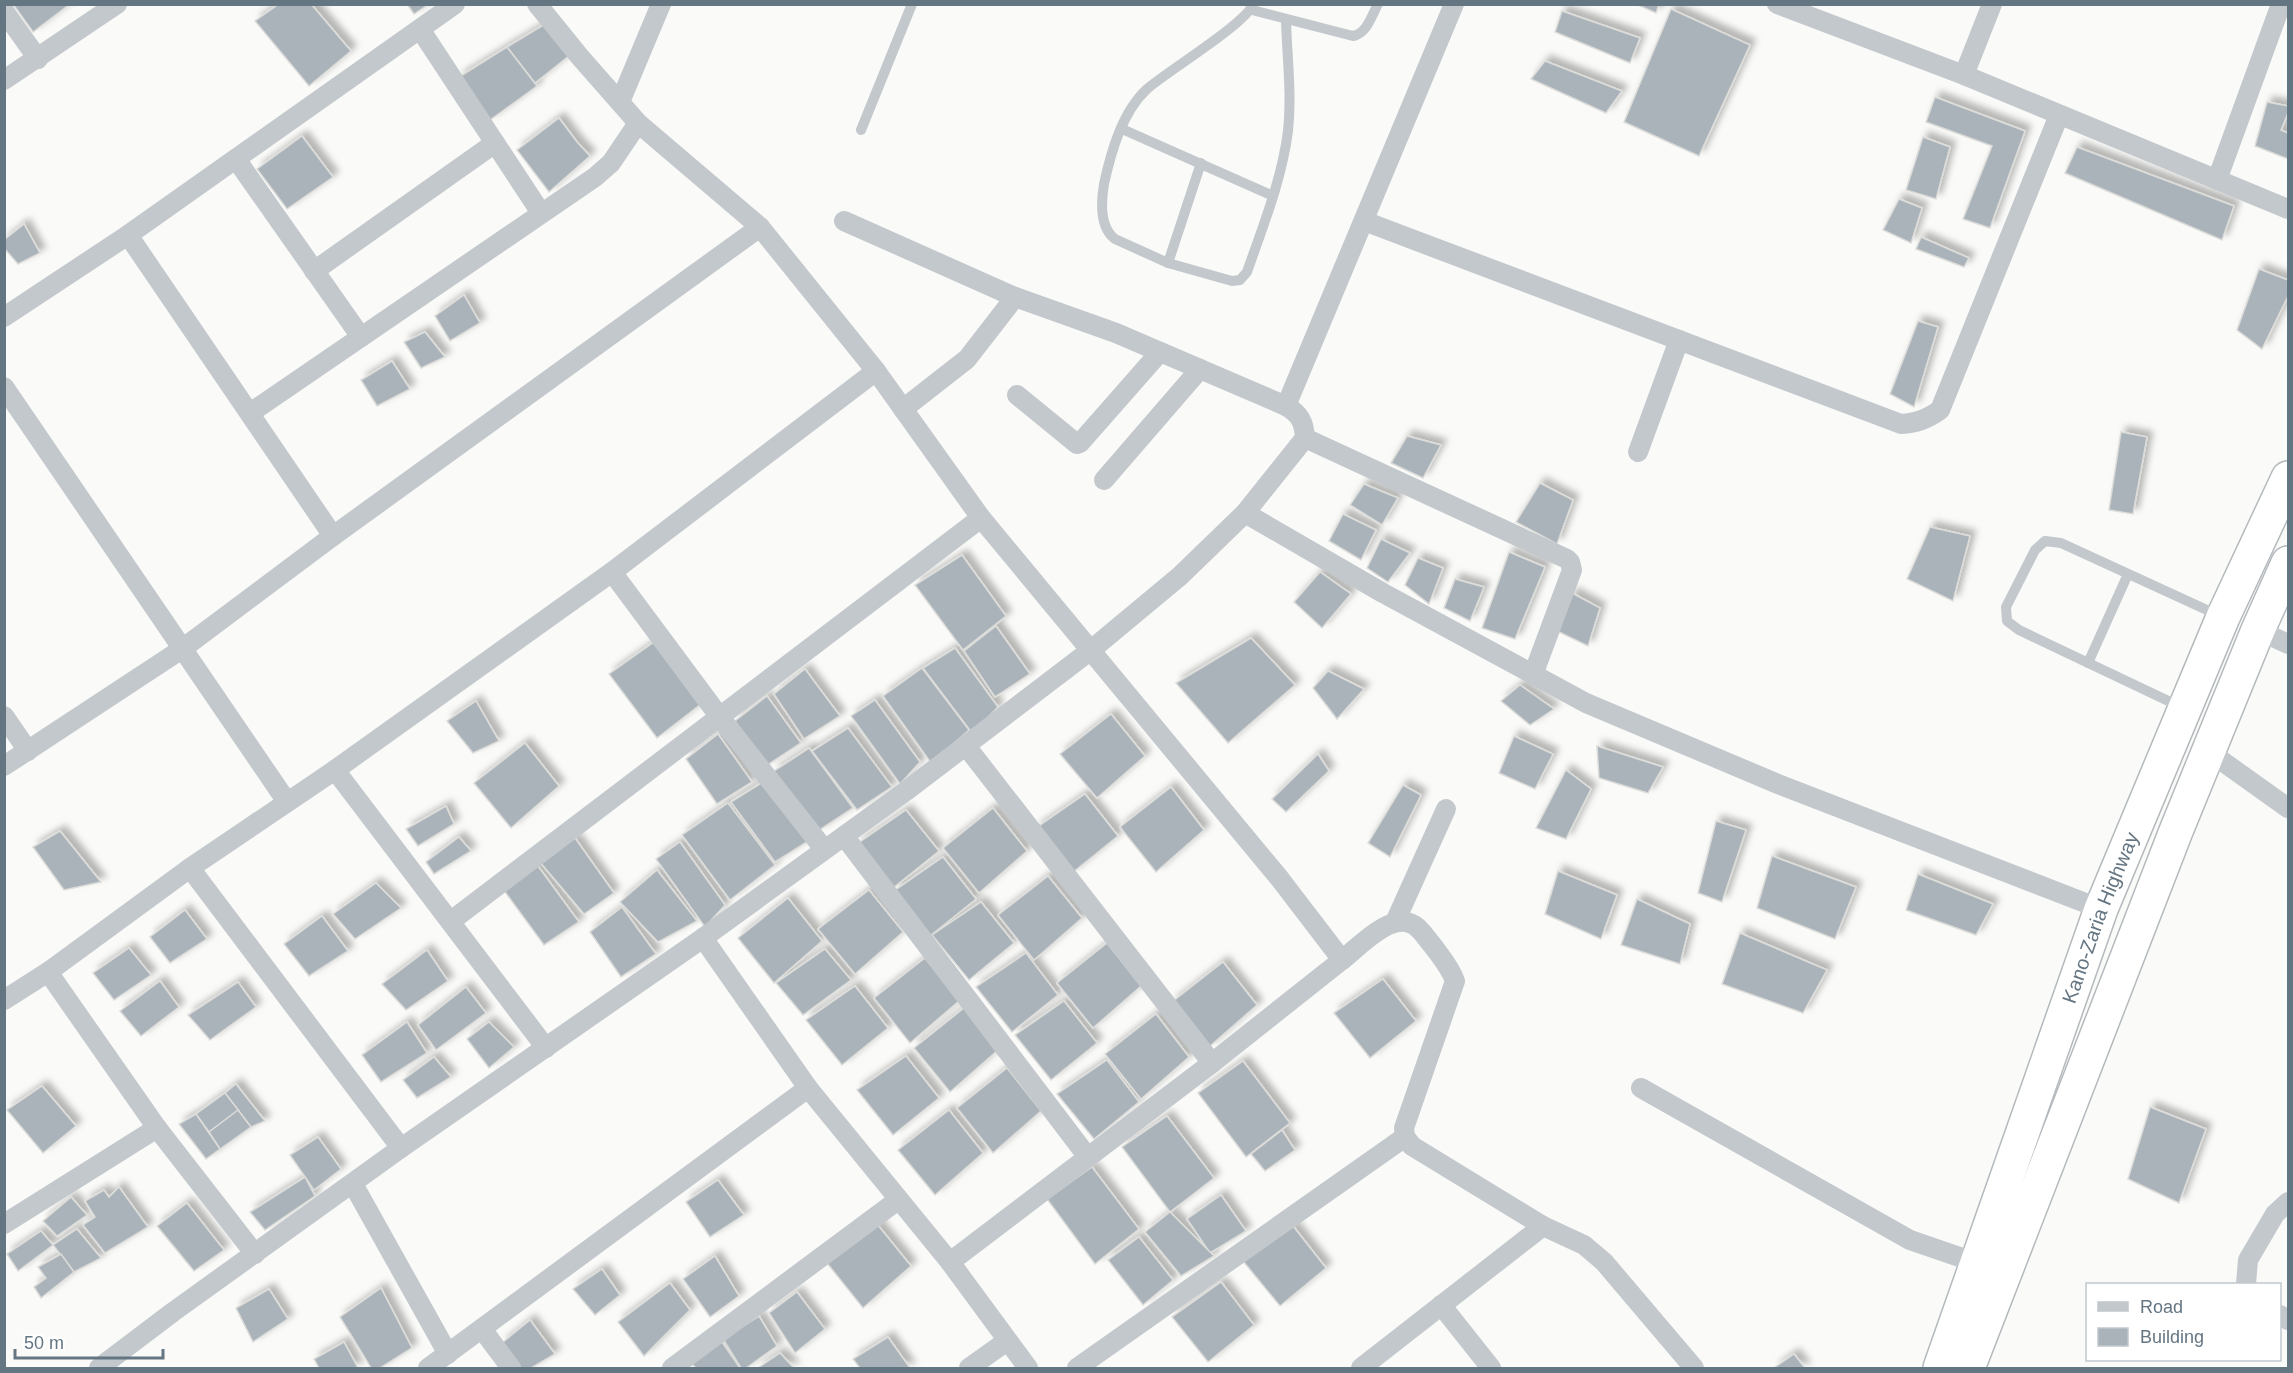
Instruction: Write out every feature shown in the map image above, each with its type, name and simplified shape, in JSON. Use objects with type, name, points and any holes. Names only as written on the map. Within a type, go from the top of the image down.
[{"type":"highway","name":"Kano-Zaria Highway","points":[[1940,1368],[2101,909],[2223,617],[2289,478]]},
{"type":"highway","name":"Kano-Zaria Highway","points":[[1968,1368],[2208,751],[2289,562]]},
{"type":"street","points":[[4,80],[117,4]]},
{"type":"street","points":[[4,317],[128,234],[455,4]]},
{"type":"street","points":[[537,4],[639,123],[760,227],[876,371],[981,518],[1280,879],[1342,960]]},
{"type":"street","points":[[620,102],[661,4]]},
{"type":"street","points":[[1286,406],[1454,4]]},
{"type":"street","points":[[1777,4],[1964,75],[2289,209]]},
{"type":"street","points":[[1964,75],[1992,4]]},
{"type":"street","points":[[2217,180],[2282,4]]},
{"type":"street","points":[[4,11],[38,58]]},
{"type":"street","points":[[420,29],[542,213]]},
{"type":"street","points":[[1364,221],[1901,424],[1916,423],[1940,410],[2059,115]]},
{"type":"street","points":[[250,413],[542,213],[611,163],[639,123]]},
{"type":"street","points":[[314,271],[495,143]]},
{"type":"street","points":[[236,159],[361,337]]},
{"type":"street","points":[[99,1368],[401,1148],[703,938],[844,836],[1091,650],[1180,576],[1245,513],[1305,438],[1304,425],[1297,412],[1286,406],[1116,333],[1015,297],[844,221]]},
{"type":"street","points":[[4,766],[182,649],[333,536],[760,227]]},
{"type":"street","points":[[128,234],[333,536]]},
{"type":"street","points":[[903,409],[967,359],[1015,297]]},
{"type":"street","points":[[1638,452],[1679,340]]},
{"type":"street","points":[[1017,395],[1077,444],[1160,352]]},
{"type":"street","points":[[1104,480],[1200,369]]},
{"type":"street","points":[[4,1000],[48,972],[190,868],[335,770],[612,572],[876,371]]},
{"type":"street","points":[[4,387],[287,802]]},
{"type":"street","points":[[1305,438],[1570,562],[1572,570],[1533,675]]},
{"type":"street","points":[[1245,513],[1383,593],[1586,704],[1767,780],[2101,909]]},
{"type":"street","points":[[451,921],[981,518]]},
{"type":"street","points":[[612,572],[719,716],[824,849]]},
{"type":"street","points":[[2258,630],[2289,644]]},
{"type":"street","points":[[4,716],[28,751]]},
{"type":"street","points":[[966,746],[1212,1063]]},
{"type":"street","points":[[2208,751],[2289,808]]},
{"type":"street","points":[[335,770],[546,1048]]},
{"type":"street","points":[[1395,922],[1446,809]]},
{"type":"street","points":[[844,836],[1087,1156]]},
{"type":"street","points":[[190,868],[401,1148]]},
{"type":"street","points":[[950,1262],[1212,1063],[1386,925],[1404,921],[1414,925],[1425,935],[1447,964],[1455,981],[1404,1128],[1405,1137],[1412,1146],[1544,1226],[1584,1245],[1604,1262],[1694,1368]]},
{"type":"street","points":[[703,938],[808,1088],[950,1262],[1028,1368]]},
{"type":"street","points":[[48,972],[157,1128],[255,1254]]},
{"type":"street","points":[[428,1368],[808,1088]]},
{"type":"street","points":[[1641,1088],[1910,1240],[1977,1263]]},
{"type":"street","points":[[4,1224],[157,1128]]},
{"type":"street","points":[[1077,1368],[1405,1137]]},
{"type":"street","points":[[353,1184],[448,1354]]},
{"type":"street","points":[[672,1368],[898,1200]]},
{"type":"street","points":[[2246,1283],[2248,1260],[2275,1214],[2289,1202]]},
{"type":"street","points":[[1361,1368],[1544,1226]]},
{"type":"street","points":[[1441,1305],[1491,1368]]},
{"type":"street","points":[[482,1329],[511,1368]]},
{"type":"street","points":[[969,1368],[1007,1341]]},
{"type":"lane","points":[[861,130],[912,4]]},
{"type":"lane","points":[[1286,20],[1290,104],[1287,134],[1273,196],[1247,272],[1240,280],[1232,281],[1168,263],[1109,235],[1104,220],[1102,196],[1108,169],[1122,129],[1134,105],[1147,89],[1253,7],[1286,20],[1353,36],[1365,29],[1378,4]]},
{"type":"lane","points":[[1122,129],[1273,196]]},
{"type":"lane","points":[[1168,263],[1201,163]]},
{"type":"lane","points":[[2184,709],[2019,630],[2007,621],[2006,607],[2035,550],[2045,541],[2061,543],[2223,617]]},
{"type":"lane","points":[[2088,663],[2128,574]]},
{"type":"building","points":[[13,4],[70,4],[33,32]]},
{"type":"building","points":[[279,4],[311,4],[351,51],[309,86],[255,21]]},
{"type":"building","points":[[407,4],[429,4],[414,14]]},
{"type":"building","points":[[1636,4],[1659,4],[1656,13]]},
{"type":"building","points":[[1671,9],[1750,45],[1699,156],[1624,122]]},
{"type":"building","points":[[1562,11],[1640,38],[1630,63],[1555,32]]},
{"type":"building","points":[[545,24],[570,55],[535,83],[507,47]]},
{"type":"building","points":[[507,47],[537,86],[490,120],[459,77]]},
{"type":"building","points":[[1545,61],[1622,91],[1606,113],[1531,79]]},
{"type":"building","points":[[1935,97],[2025,131],[1990,228],[1963,219],[1992,146],[1926,122]]},
{"type":"building","points":[[2267,102],[2288,106],[2288,113],[2281,130],[2288,133],[2288,159],[2255,146]]},
{"type":"building","points":[[559,118],[590,156],[549,192],[517,150]]},
{"type":"building","points":[[302,136],[333,177],[287,209],[257,169]]},
{"type":"building","points":[[1923,137],[1950,147],[1936,199],[1906,190]]},
{"type":"building","points":[[2077,147],[2234,206],[2222,240],[2065,173]]},
{"type":"building","points":[[1899,199],[1922,208],[1911,243],[1883,230]]},
{"type":"building","points":[[24,224],[40,253],[18,264],[4,248],[4,240]]},
{"type":"building","points":[[1921,237],[1969,258],[1964,267],[1916,249]]},
{"type":"building","points":[[2259,269],[2288,280],[2288,296],[2262,349],[2237,330]]},
{"type":"building","points":[[464,295],[480,323],[450,341],[435,316]]},
{"type":"building","points":[[1918,321],[1938,327],[1914,407],[1890,394]]},
{"type":"building","points":[[425,332],[445,357],[421,368],[404,342]]},
{"type":"building","points":[[392,361],[410,389],[377,406],[361,380]]},
{"type":"building","points":[[2121,432],[2147,437],[2133,514],[2109,510]]},
{"type":"building","points":[[1407,436],[1441,445],[1423,478],[1391,463]]},
{"type":"building","points":[[1540,483],[1573,500],[1557,544],[1516,522]]},
{"type":"building","points":[[1364,484],[1398,498],[1382,525],[1350,505]]},
{"type":"building","points":[[1343,514],[1376,530],[1361,560],[1329,541]]},
{"type":"building","points":[[1930,527],[1970,536],[1953,601],[1907,579]]},
{"type":"building","points":[[1381,539],[1410,553],[1388,582],[1367,568]]},
{"type":"building","points":[[1509,552],[1545,567],[1515,639],[1482,628]]},
{"type":"building","points":[[962,555],[1006,616],[963,650],[915,585]]},
{"type":"building","points":[[1418,558],[1443,568],[1429,604],[1405,585]]},
{"type":"building","points":[[1320,572],[1351,594],[1322,628],[1294,602]]},
{"type":"building","points":[[1455,579],[1484,587],[1470,621],[1444,608]]},
{"type":"building","points":[[1572,593],[1600,608],[1588,646],[1557,631]]},
{"type":"building","points":[[996,626],[1030,674],[995,697],[964,651]]},
{"type":"building","points":[[1251,638],[1295,685],[1228,743],[1176,683]]},
{"type":"building","points":[[654,642],[701,704],[657,738],[609,674]]},
{"type":"building","points":[[955,648],[998,707],[972,733],[923,668]]},
{"type":"building","points":[[922,668],[969,730],[931,763],[883,696]]},
{"type":"building","points":[[805,669],[840,716],[804,739],[774,694]]},
{"type":"building","points":[[1328,671],[1364,689],[1337,719],[1313,688]]},
{"type":"building","points":[[1520,685],[1554,709],[1530,725],[1501,701]]},
{"type":"building","points":[[767,696],[801,743],[766,766],[735,721]]},
{"type":"building","points":[[875,700],[920,762],[900,784],[851,716]]},
{"type":"building","points":[[476,701],[499,741],[473,753],[447,721]]},
{"type":"building","points":[[1111,714],[1145,756],[1097,798],[1060,754]]},
{"type":"building","points":[[848,728],[892,787],[857,810],[812,751]]},
{"type":"building","points":[[718,734],[752,782],[717,804],[686,759]]},
{"type":"building","points":[[1514,736],[1553,754],[1535,789],[1499,773]]},
{"type":"building","points":[[525,743],[559,786],[511,828],[474,783]]},
{"type":"building","points":[[1597,746],[1663,767],[1648,793],[1599,778]]},
{"type":"building","points":[[809,748],[853,808],[818,831],[774,771]]},
{"type":"building","points":[[1318,754],[1329,771],[1286,812],[1272,799]]},
{"type":"building","points":[[1566,770],[1591,789],[1566,839],[1536,828]]},
{"type":"building","points":[[766,780],[810,840],[775,862],[731,802]]},
{"type":"building","points":[[1403,785],[1421,795],[1390,857],[1368,843]]},
{"type":"building","points":[[1171,787],[1204,830],[1156,872],[1120,827]]},
{"type":"building","points":[[1085,794],[1118,836],[1072,873],[1036,828]]},
{"type":"building","points":[[728,803],[775,865],[730,900],[682,835]]},
{"type":"building","points":[[446,806],[454,824],[418,846],[406,829]]},
{"type":"building","points":[[993,808],[1027,851],[979,893],[943,848]]},
{"type":"building","points":[[906,810],[939,851],[893,888],[857,844]]},
{"type":"building","points":[[1716,821],[1746,830],[1722,902],[1698,893]]},
{"type":"building","points":[[60,831],[101,882],[64,890],[33,847]]},
{"type":"building","points":[[459,837],[471,851],[434,874],[426,862]]},
{"type":"building","points":[[575,838],[614,893],[584,914],[539,861]]},
{"type":"building","points":[[680,842],[725,905],[705,927],[656,859]]},
{"type":"building","points":[[1772,856],[1856,887],[1835,939],[1757,908]]},
{"type":"building","points":[[943,857],[976,899],[930,936],[894,891]]},
{"type":"building","points":[[535,862],[579,922],[544,945],[500,885]]},
{"type":"building","points":[[657,870],[697,921],[658,942],[620,902]]},
{"type":"building","points":[[1558,871],[1617,895],[1601,939],[1545,914]]},
{"type":"building","points":[[1918,874],[1993,904],[1976,935],[1906,910]]},
{"type":"building","points":[[1048,876],[1082,918],[1034,960],[998,915]]},
{"type":"building","points":[[376,883],[401,908],[355,939],[333,914]]},
{"type":"building","points":[[869,890],[903,932],[855,974],[818,929]]},
{"type":"building","points":[[788,898],[822,941],[774,983],[738,938]]},
{"type":"building","points":[[1637,899],[1690,924],[1680,964],[1621,945]]},
{"type":"building","points":[[981,902],[1014,943],[969,980],[932,935]]},
{"type":"building","points":[[622,907],[656,954],[621,977],[590,932]]},
{"type":"building","points":[[185,910],[207,939],[170,963],[150,937]]},
{"type":"building","points":[[322,916],[348,951],[309,976],[284,944]]},
{"type":"building","points":[[1740,933],[1827,970],[1803,1013],[1722,984]]},
{"type":"building","points":[[1107,943],[1141,986],[1093,1028],[1057,983]]},
{"type":"building","points":[[129,948],[151,975],[114,1000],[93,973]]},
{"type":"building","points":[[825,949],[851,980],[803,1015],[776,983]]},
{"type":"building","points":[[427,950],[448,981],[406,1010],[382,984]]},
{"type":"building","points":[[1026,953],[1058,995],[1012,1032],[976,987]]},
{"type":"building","points":[[925,958],[959,1001],[910,1043],[874,998]]},
{"type":"building","points":[[1223,962],[1257,1005],[1209,1047],[1172,1002]]},
{"type":"building","points":[[1383,979],[1416,1021],[1370,1058],[1334,1013]]},
{"type":"building","points":[[160,981],[179,1007],[141,1036],[120,1011]]},
{"type":"building","points":[[238,982],[256,1007],[210,1040],[188,1015]]},
{"type":"building","points":[[855,986],[888,1028],[842,1065],[806,1020]]},
{"type":"building","points":[[466,987],[486,1013],[436,1050],[418,1025]]},
{"type":"building","points":[[1064,1001],[1097,1043],[1051,1080],[1015,1035]]},
{"type":"building","points":[[964,1008],[998,1050],[950,1092],[914,1048]]},
{"type":"building","points":[[1156,1014],[1189,1057],[1141,1099],[1105,1054]]},
{"type":"building","points":[[407,1022],[427,1053],[381,1082],[362,1055]]},
{"type":"building","points":[[489,1022],[514,1047],[489,1068],[467,1039]]},
{"type":"building","points":[[906,1056],[939,1098],[893,1135],[857,1090]]},
{"type":"building","points":[[434,1057],[451,1077],[417,1098],[403,1080]]},
{"type":"building","points":[[1107,1060],[1139,1102],[1094,1139],[1057,1094]]},
{"type":"building","points":[[1243,1061],[1290,1123],[1246,1157],[1198,1093]]},
{"type":"building","points":[[1007,1068],[1041,1111],[993,1153],[957,1108]]},
{"type":"building","points":[[236,1084],[265,1121],[251,1127],[225,1093]]},
{"type":"building","points":[[42,1086],[76,1126],[43,1153],[7,1110]]},
{"type":"building","points":[[225,1093],[239,1111],[209,1132],[196,1114]]},
{"type":"building","points":[[2150,1107],[2206,1129],[2179,1203],[2128,1179]]},
{"type":"building","points":[[238,1110],[251,1127],[220,1149],[209,1132]]},
{"type":"building","points":[[949,1110],[983,1153],[935,1195],[898,1150]]},
{"type":"building","points":[[196,1114],[220,1149],[206,1159],[179,1124]]},
{"type":"building","points":[[1167,1116],[1214,1178],[1170,1212],[1122,1147]]},
{"type":"building","points":[[1282,1130],[1295,1150],[1265,1171],[1251,1154]]},
{"type":"building","points":[[318,1137],[341,1169],[314,1190],[290,1155]]},
{"type":"building","points":[[1092,1167],[1139,1229],[1095,1264],[1047,1199]]},
{"type":"building","points":[[305,1177],[315,1196],[265,1230],[250,1212]]},
{"type":"building","points":[[718,1180],[744,1215],[710,1237],[686,1202]]},
{"type":"building","points":[[119,1187],[148,1227],[105,1253],[83,1225],[95,1217],[85,1201],[104,1190],[109,1197]]},
{"type":"building","points":[[1221,1195],[1246,1231],[1210,1253],[1187,1219]]},
{"type":"building","points":[[71,1197],[87,1215],[57,1236],[43,1221]]},
{"type":"building","points":[[187,1203],[224,1250],[194,1271],[157,1226]]},
{"type":"building","points":[[1170,1212],[1214,1256],[1181,1276],[1145,1232]]},
{"type":"building","points":[[877,1224],[911,1266],[863,1308],[827,1263]]},
{"type":"building","points":[[1293,1226],[1326,1268],[1280,1306],[1243,1261]]},
{"type":"building","points":[[77,1229],[101,1258],[74,1272],[53,1245]]},
{"type":"building","points":[[41,1231],[53,1245],[18,1271],[7,1254]]},
{"type":"building","points":[[1139,1237],[1173,1280],[1143,1305],[1108,1260]]},
{"type":"building","points":[[61,1254],[74,1272],[41,1298],[34,1287],[46,1278],[38,1267]]},
{"type":"building","points":[[715,1256],[739,1296],[710,1317],[683,1279]]},
{"type":"building","points":[[602,1269],[620,1295],[595,1315],[573,1289]]},
{"type":"building","points":[[1221,1282],[1254,1325],[1208,1362],[1172,1317]]},
{"type":"building","points":[[670,1283],[690,1310],[644,1356],[618,1322]]},
{"type":"building","points":[[381,1288],[412,1348],[380,1368],[371,1368],[340,1317]]},
{"type":"building","points":[[269,1289],[288,1319],[253,1342],[236,1308]]},
{"type":"building","points":[[797,1292],[825,1329],[795,1353],[769,1313]]},
{"type":"building","points":[[759,1316],[777,1346],[746,1368],[741,1368],[723,1339]]},
{"type":"building","points":[[530,1320],[555,1354],[531,1368],[521,1368],[502,1343]]},
{"type":"building","points":[[888,1337],[910,1368],[860,1368],[853,1359]]},
{"type":"building","points":[[344,1342],[358,1368],[319,1368],[314,1359]]},
{"type":"building","points":[[722,1342],[740,1368],[696,1368],[692,1364]]},
{"type":"building","points":[[780,1353],[794,1368],[758,1368]]},
{"type":"building","points":[[1794,1354],[1805,1368],[1774,1368]]}]
